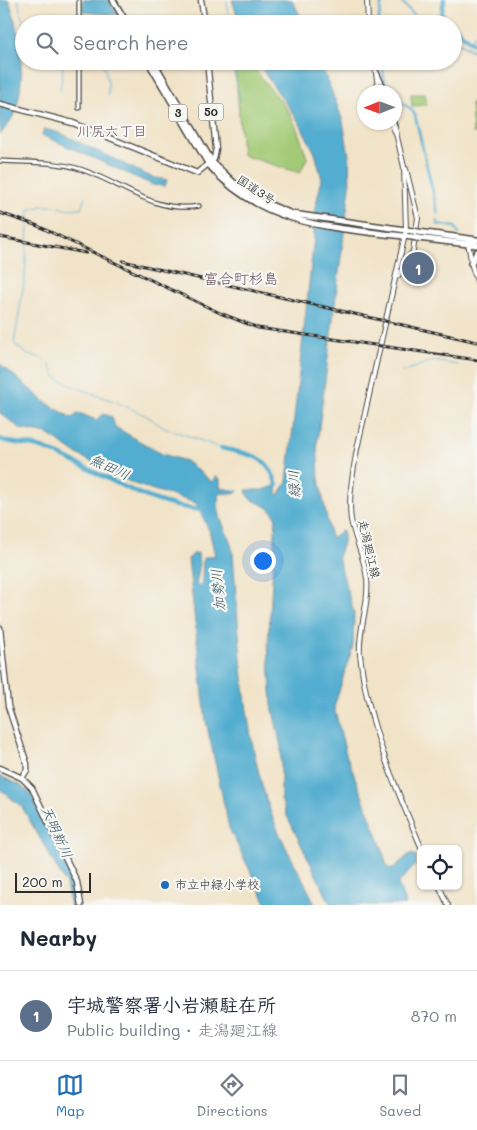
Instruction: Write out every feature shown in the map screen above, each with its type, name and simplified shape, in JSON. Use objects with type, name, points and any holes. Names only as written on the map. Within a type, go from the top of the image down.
[{"type":"highway","points":[[113,0],[123,15]]},
{"type":"highway","points":[[117,0],[124,15]]},
{"type":"highway","name":"国道3号","points":[[153,70],[210,163],[256,199],[277,210],[304,219],[468,241],[477,240]]},
{"type":"highway","name":"国道3号","points":[[157,70],[210,163]]},
{"type":"highway","name":"国道3号","points":[[468,241],[477,245]]},
{"type":"highway","points":[[471,263],[477,252]]},
{"type":"main road","points":[[201,0],[204,15]]},
{"type":"main road","points":[[367,0],[368,15]]},
{"type":"main road","name":"50","points":[[208,70],[216,149],[210,163]]},
{"type":"main road","points":[[375,70],[378,85]]},
{"type":"main road","points":[[0,104],[91,129],[193,173],[198,173],[210,163]]},
{"type":"main road","points":[[395,130],[404,166]]},
{"type":"main road","name":"走潟廻江線","points":[[397,278],[413,251],[418,218],[404,166]]},
{"type":"main road","name":"走潟廻江線","points":[[404,166],[404,233],[397,278],[357,449],[352,479],[351,518],[367,577],[368,594],[360,640],[369,705],[388,766],[420,845]]},
{"type":"main road","points":[[468,241],[471,263],[477,281]]},
{"type":"main road","points":[[0,628],[8,706],[28,770],[22,778]]},
{"type":"main road","points":[[0,768],[22,778],[32,788],[77,882],[81,905]]},
{"type":"main road","points":[[441,890],[448,905]]},
{"type":"street","points":[[79,0],[79,15]]},
{"type":"street","points":[[79,70],[79,108]]},
{"type":"street","points":[[377,70],[383,85]]},
{"type":"street","points":[[0,161],[71,166],[159,204],[179,209],[199,206]]},
{"type":"green space","points":[[236,70],[257,70],[290,114],[307,158],[300,173],[242,155]]},
{"type":"green space","points":[[411,94],[425,94],[427,105],[412,106]]},
{"type":"green space","points":[[471,103],[477,113],[477,133],[473,133]]},
{"type":"water","points":[[0,0],[9,0],[15,23],[15,70],[21,70],[21,84],[15,112],[0,135]]},
{"type":"water","points":[[83,0],[108,0],[118,15],[83,12]]},
{"type":"water","points":[[232,0],[292,0],[300,15],[237,15]]},
{"type":"water","name":"緑川","points":[[262,70],[323,70],[343,121],[349,156],[350,187],[317,443],[319,479],[331,538],[343,530],[343,543],[338,557],[354,614],[353,646],[334,707],[346,754],[381,845],[387,866],[391,870],[411,853],[416,856],[416,864],[398,884],[406,905],[331,905],[287,816],[281,799],[281,747],[272,705],[268,645],[276,517],[269,508],[249,498],[246,490],[263,490],[278,485],[277,494],[279,495],[287,482],[314,238],[315,208],[322,179],[315,153],[299,122]]},
{"type":"water","points":[[44,129],[60,133],[151,177],[167,180],[165,186],[153,185],[42,135]]},
{"type":"water","name":"加勢川","points":[[0,364],[45,402],[72,418],[79,413],[96,420],[103,414],[112,417],[115,427],[162,454],[186,461],[212,482],[215,477],[220,479],[220,488],[238,491],[234,494],[219,493],[218,503],[221,519],[233,554],[240,652],[254,751],[271,813],[286,848],[315,905],[267,905],[229,828],[206,721],[188,559],[193,554],[198,553],[199,569],[196,585],[200,586],[203,558],[215,555],[209,530],[196,503],[134,484],[75,453],[48,434],[21,429],[0,413]]},
{"type":"water","points":[[0,776],[20,785],[31,795],[73,881],[78,905],[70,905],[66,884],[22,807],[0,789]]},
{"type":"waterway","points":[[18,0],[21,15]]},
{"type":"waterway","points":[[81,0],[81,15]]},
{"type":"waterway","points":[[227,0],[228,15]]},
{"type":"waterway","points":[[380,15],[382,0]]},
{"type":"waterway","points":[[400,0],[414,15]]},
{"type":"waterway","points":[[442,15],[444,0]]},
{"type":"waterway","points":[[470,41],[477,31]]},
{"type":"waterway","points":[[462,34],[477,47]]},
{"type":"waterway","points":[[462,45],[477,54]]},
{"type":"waterway","points":[[60,90],[63,70]]},
{"type":"waterway","points":[[105,70],[108,82],[108,96]]},
{"type":"waterway","points":[[233,70],[241,101]]},
{"type":"waterway","points":[[383,70],[385,85]]},
{"type":"waterway","points":[[402,103],[411,109],[415,115],[438,214]]},
{"type":"waterway","points":[[85,197],[81,208],[65,209],[56,206],[42,206],[29,210],[25,277],[14,344],[28,355],[43,358],[50,365],[55,377],[72,386],[116,402],[147,416],[161,426],[221,448]]},
{"type":"waterway","points":[[437,220],[437,224],[455,227],[459,234]]},
{"type":"waterway","points":[[402,372],[433,361],[458,365]]},
{"type":"waterway","name":"無田川","points":[[0,439],[45,449],[142,495],[162,502],[205,510]]},
{"type":"waterway","points":[[221,448],[257,457],[263,461],[273,475],[277,486]]},
{"type":"railway","points":[[0,213],[38,226],[220,313],[258,328],[477,360]]},
{"type":"railway","points":[[0,237],[86,253]]},
{"type":"railway","points":[[123,261],[477,342]]},
{"type":"place","name":"宇城警察署小岩瀬駐在所","points":[[418,268]]},
{"type":"place","name":"市立中緑小学校","points":[[165,885]]},
{"type":"district","name":"川尻六丁目","points":[[112,131]]},
{"type":"district","name":"富合町杉島","points":[[241,279]]},
{"type":"water label","name":"天明新川","points":[[57,832]]}]
